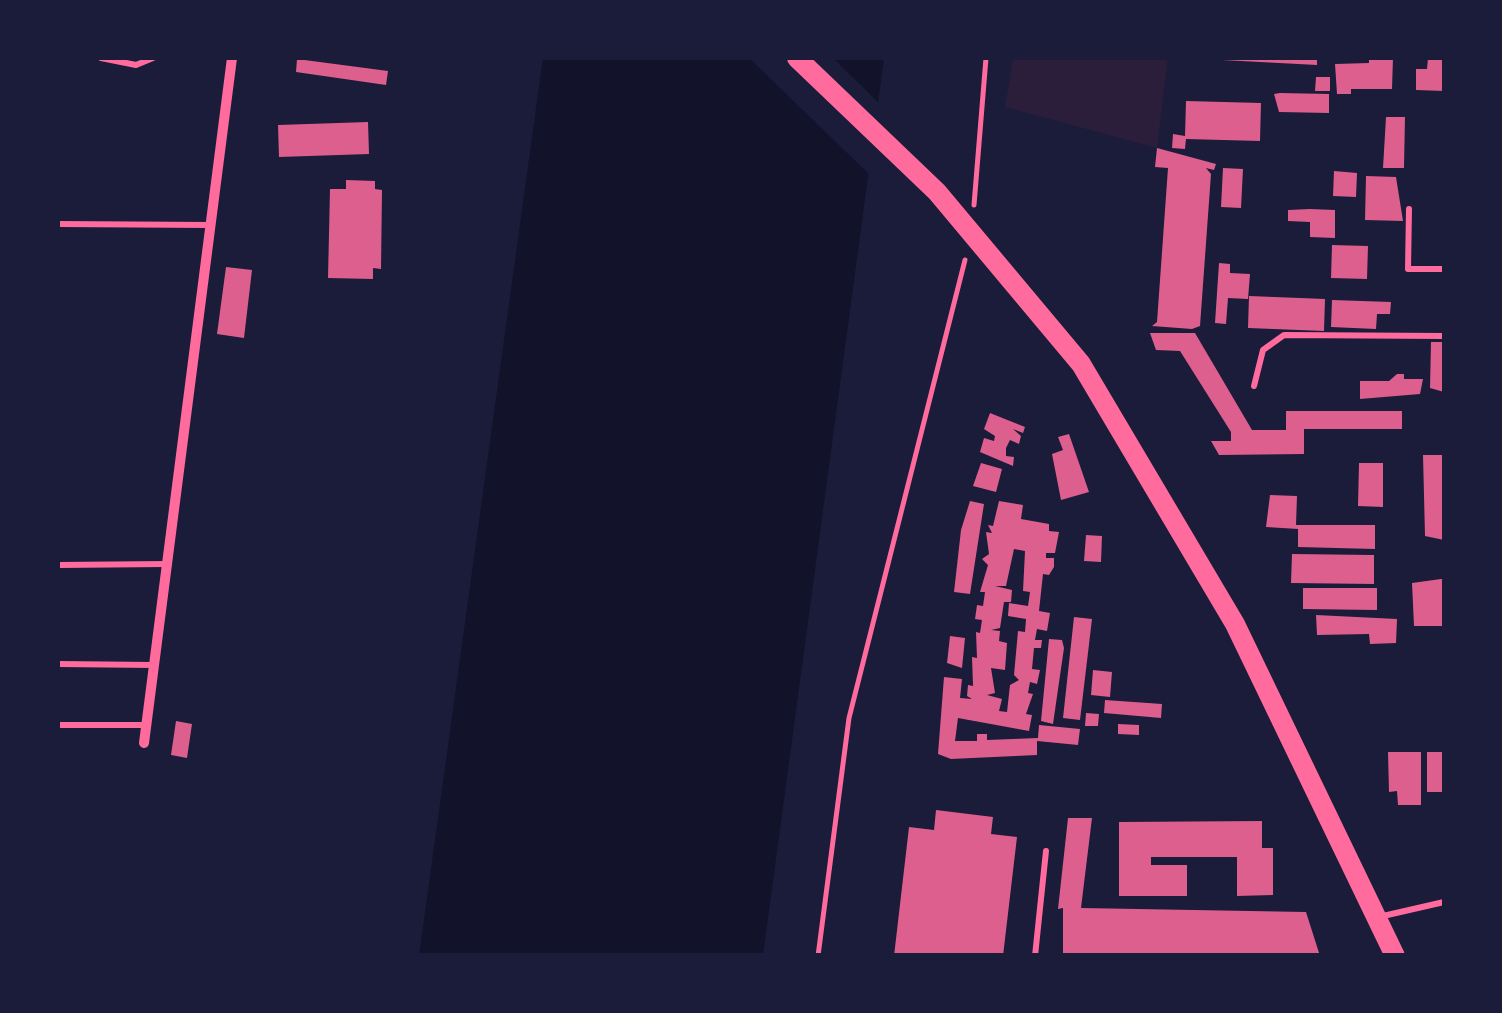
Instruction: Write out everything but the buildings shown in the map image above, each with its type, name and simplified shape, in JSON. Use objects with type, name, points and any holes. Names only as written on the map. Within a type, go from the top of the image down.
[{"type":"main road","points":[[797,58],[938,192],[1081,364],[1235,624],[1396,956]]},
{"type":"street","points":[[144,743],[232,58]]},
{"type":"lane","points":[[101,58],[136,65],[153,58]]},
{"type":"lane","points":[[1409,210],[1408,269],[1444,269]]},
{"type":"lane","points":[[58,224],[210,225]]},
{"type":"lane","points":[[1254,386],[1263,350],[1284,335],[1444,336]]},
{"type":"lane","points":[[58,565],[166,564]]},
{"type":"lane","points":[[58,664],[154,665]]},
{"type":"lane","points":[[58,725],[146,725]]},
{"type":"lane","points":[[1035,956],[1046,851]]},
{"type":"lane","points":[[1377,918],[1444,902]]},
{"type":"path","points":[[971,220],[980,171],[986,58]]},
{"type":"path","points":[[818,956],[848,718],[965,259]]},
{"type":"shaded area","points":[[543,58],[884,58],[763,955],[419,956]]},
{"type":"shaded area","points":[[1013,58],[1168,58],[1157,148],[1005,107]]},
{"type":"pier","points":[[749,58],[834,59],[882,106],[872,177]]}]
